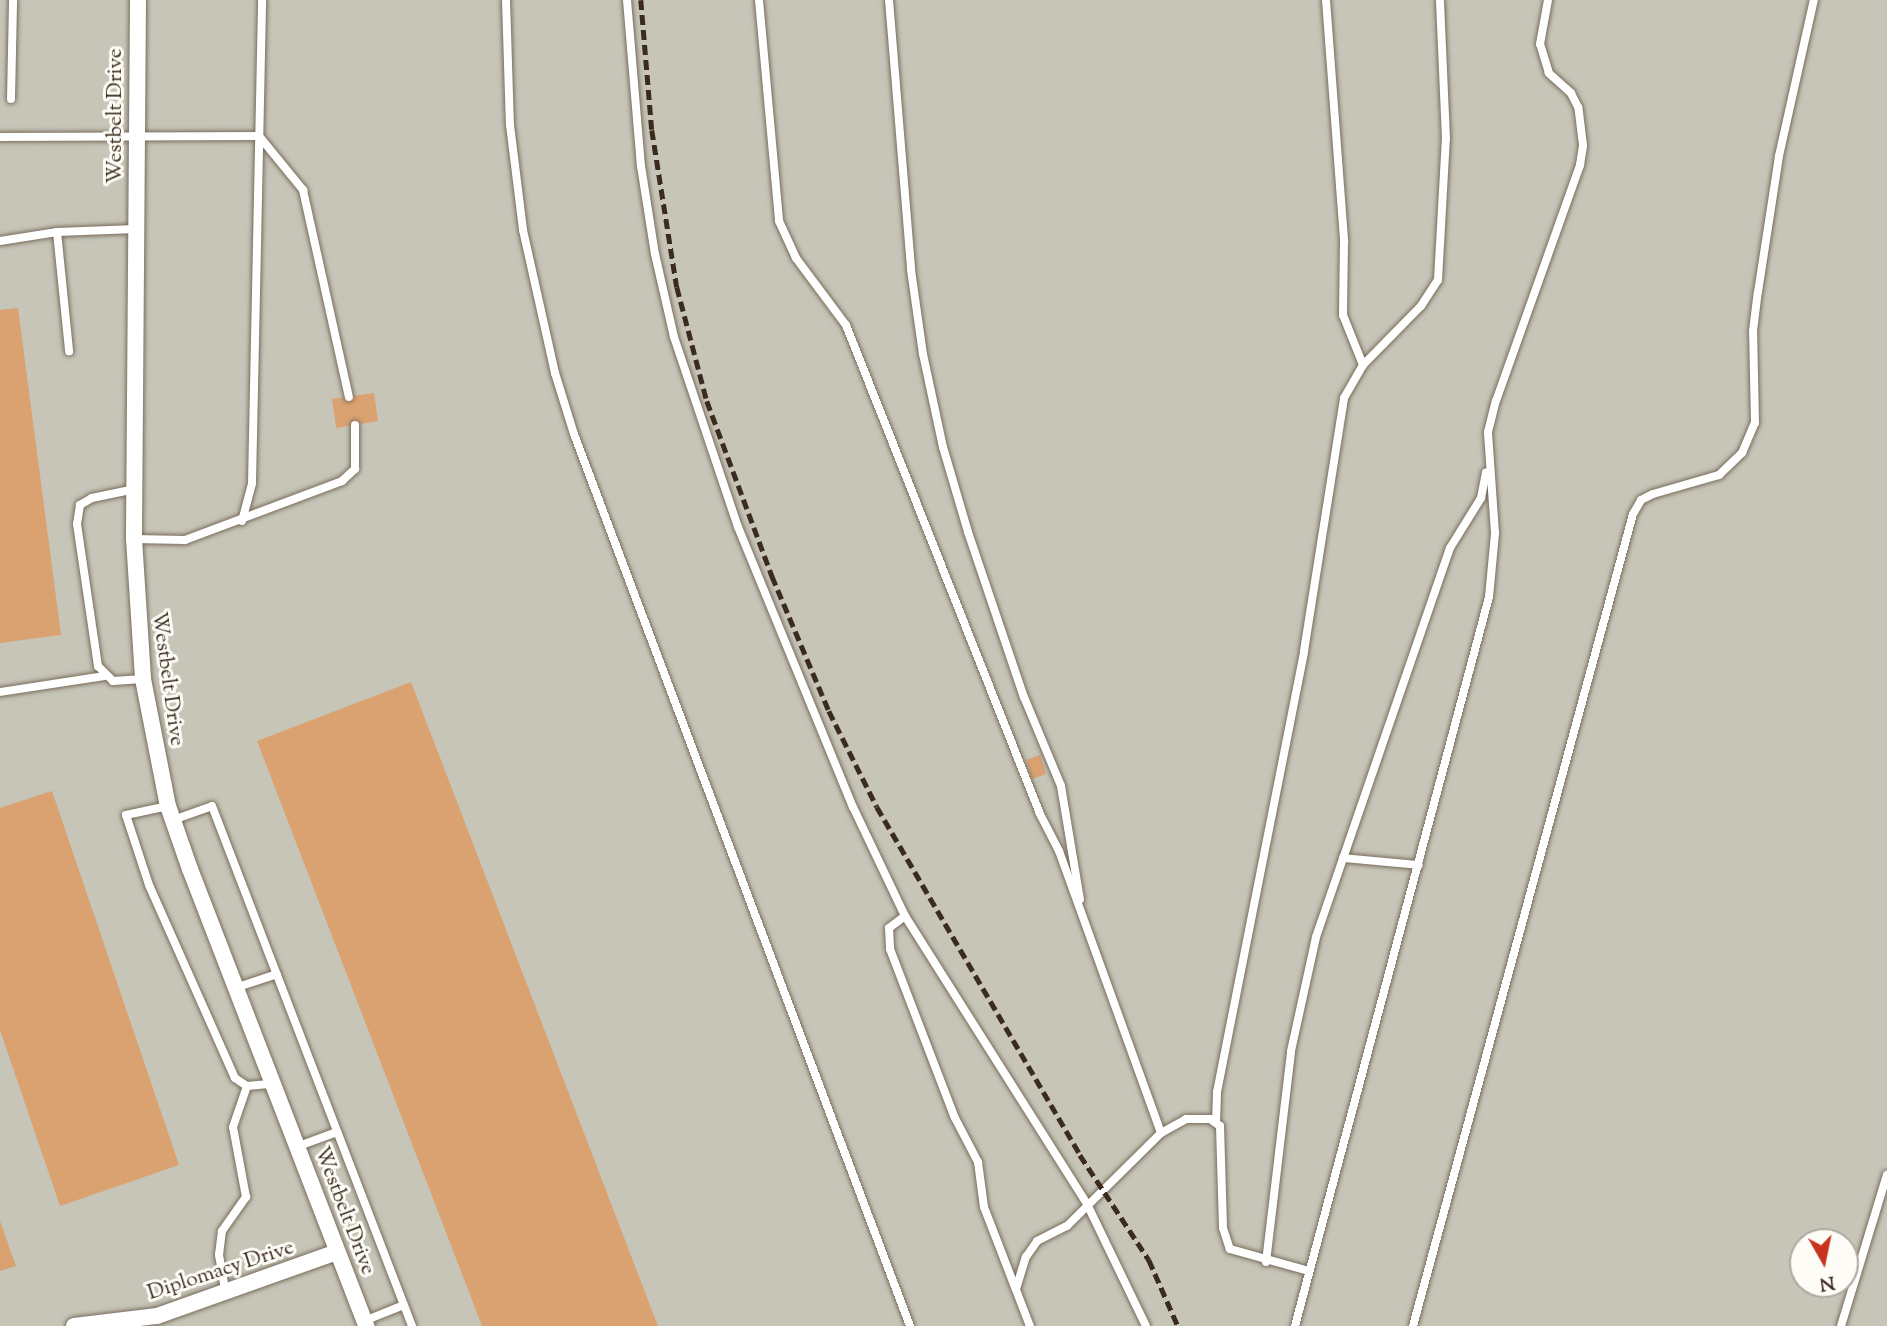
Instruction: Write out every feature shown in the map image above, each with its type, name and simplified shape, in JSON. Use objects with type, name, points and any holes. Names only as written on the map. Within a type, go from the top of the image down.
[{"type":"street","name":"Westbelt Drive","points":[[138,0],[134,539],[142,679],[170,813],[365,1324]]},
{"type":"street","name":"Diplomacy Drive","points":[[74,1326],[158,1321],[337,1252]]},
{"type":"lane","points":[[12,99],[13,0]]},
{"type":"lane","points":[[242,521],[252,483],[262,0]]},
{"type":"lane","points":[[506,0],[510,125],[523,230],[555,373],[910,1326]]},
{"type":"lane","points":[[626,0],[641,166],[678,349],[743,540],[853,807],[905,916],[1088,1206],[1146,1326]]},
{"type":"lane","points":[[759,0],[779,221],[796,258],[846,325],[1082,916],[1161,1133]]},
{"type":"lane","points":[[889,0],[911,270],[929,381],[943,447],[989,598],[1061,786],[1082,916]]},
{"type":"lane","points":[[1326,0],[1343,242],[1343,315],[1363,365]]},
{"type":"lane","points":[[1309,1272],[1238,1254],[1225,1240],[1223,1138],[1216,1122],[1217,1092],[1304,651],[1343,398],[1363,365],[1421,306],[1438,280],[1446,139],[1440,0]]},
{"type":"lane","points":[[1295,1326],[1419,865],[1495,566],[1488,432],[1496,401],[1583,145],[1578,107],[1543,61],[1540,44],[1548,0]]},
{"type":"lane","points":[[1413,1326],[1633,514],[1653,494],[1719,475],[1742,453],[1755,423],[1753,331],[1758,292],[1779,156],[1814,0]]},
{"type":"lane","points":[[0,137],[259,136]]},
{"type":"lane","points":[[259,136],[303,190],[349,397]]},
{"type":"lane","points":[[0,241],[57,232],[136,229]]},
{"type":"lane","points":[[57,232],[69,351]]},
{"type":"lane","points":[[134,539],[185,540],[242,521],[342,481],[355,469],[355,425]]},
{"type":"lane","points":[[1266,1262],[1299,998],[1343,858],[1450,548],[1481,498],[1488,466]]},
{"type":"lane","points":[[135,489],[116,490],[80,505],[77,524],[98,666],[104,676],[113,681],[142,679]]},
{"type":"lane","points":[[0,692],[104,676]]},
{"type":"lane","points":[[272,1084],[247,1086],[235,1078],[149,885],[126,815],[170,813],[212,806],[412,1326]]},
{"type":"lane","points":[[1343,858],[1419,865]]},
{"type":"lane","points":[[905,916],[889,928],[888,942],[955,1118],[978,1162],[984,1207],[1030,1326]]},
{"type":"lane","points":[[235,988],[277,974]]},
{"type":"lane","points":[[226,1295],[219,1255],[222,1231],[246,1197],[233,1127],[247,1086]]},
{"type":"lane","points":[[1016,1289],[1030,1248],[1067,1226],[1161,1133],[1186,1119],[1216,1122]]},
{"type":"lane","points":[[296,1147],[337,1132]]},
{"type":"lane","points":[[1841,1326],[1887,1175]]},
{"type":"lane","points":[[365,1324],[404,1305]]},
{"type":"shaded area","points":[[0,0],[1887,0],[1887,1326],[0,1326]]},
{"type":"building","points":[[18,308],[61,635],[0,643],[0,310]]},
{"type":"building","points":[[374,393],[378,421],[336,428],[332,399]]},
{"type":"building","points":[[411,682],[658,1326],[482,1326],[257,741]]},
{"type":"building","points":[[1040,755],[1046,774],[1032,779],[1026,760]]},
{"type":"building","points":[[52,791],[179,1165],[60,1206],[0,1030],[0,808]]},
{"type":"building","points":[[0,1221],[16,1266],[0,1271]]},
{"type":"railway","points":[[641,0],[652,130],[677,287],[707,401],[772,576],[829,711],[877,807],[1080,1155],[1149,1260],[1178,1326]]}]
